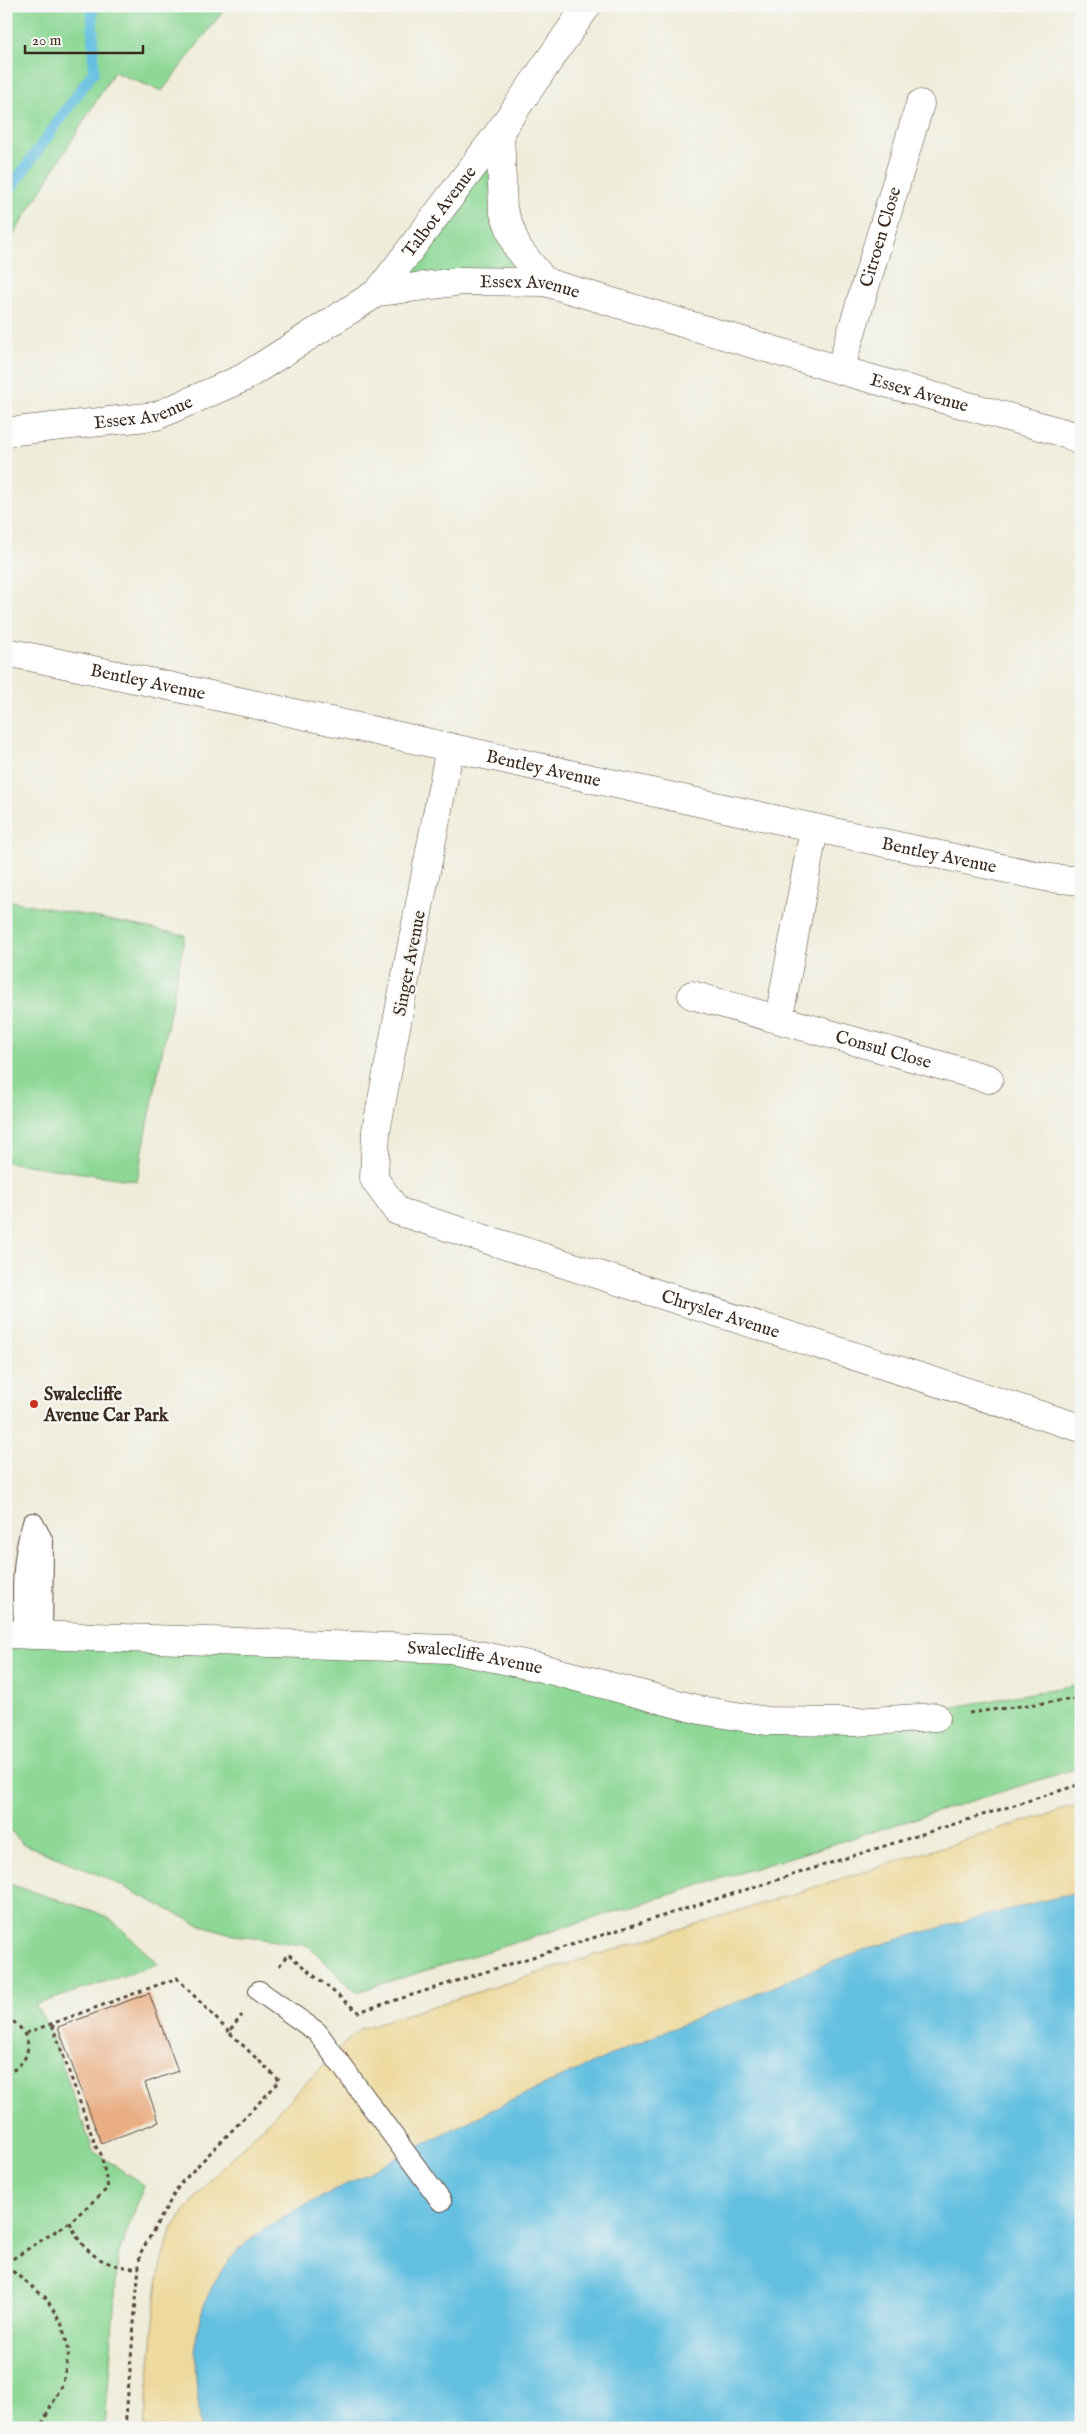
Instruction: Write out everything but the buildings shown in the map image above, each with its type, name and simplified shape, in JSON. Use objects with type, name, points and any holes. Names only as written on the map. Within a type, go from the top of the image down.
[{"type":"street","name":"Talbot Avenue","points":[[378,292],[500,131],[587,6]]},
{"type":"street","name":"Citroen Close","points":[[840,370],[920,104]]},
{"type":"street","name":"Talbot Avenue","points":[[500,131],[503,210],[517,247],[545,282]]},
{"type":"street","name":"Essex Avenue","points":[[6,432],[156,416],[243,378],[378,292],[463,281],[545,282],[840,370],[1076,434]]},
{"type":"street","name":"Bentley Avenue","points":[[6,652],[450,747],[814,829],[1050,878],[1081,881]]},
{"type":"street","name":"Singer Avenue","points":[[374,1178],[376,1131],[450,747]]},
{"type":"street","points":[[779,1018],[814,829]]},
{"type":"street","name":"Consul Close","points":[[692,995],[989,1078]]},
{"type":"street","name":"Chrysler Avenue","points":[[374,1178],[397,1211],[1081,1428]]},
{"type":"street","name":"Swalecliffe Avenue","points":[[24,1636],[450,1649],[538,1667],[700,1710],[767,1721],[855,1722],[936,1717]]},
{"type":"lane","points":[[259,1991],[318,2032],[441,2201]]},
{"type":"path","points":[[936,1717],[1081,1698]]},
{"type":"path","points":[[229,2032],[288,1954],[358,2012],[1081,1784]]},
{"type":"path","points":[[26,2033],[177,1978],[280,2081],[180,2184],[140,2254],[125,2428]]},
{"type":"path","points":[[6,2016],[21,2026],[26,2033],[27,2053],[20,2066],[6,2074]]},
{"type":"path","points":[[40,2428],[63,2383],[69,2351],[62,2325],[46,2298],[6,2265],[70,2222],[108,2188],[101,2154],[96,2147],[52,2024]]},
{"type":"path","points":[[70,2222],[74,2234],[91,2255],[106,2264],[122,2268],[139,2268]]},
{"type":"green space","points":[[6,6],[227,6],[162,91],[114,72],[6,247]]},
{"type":"green space","points":[[500,131],[503,210],[545,282],[378,292]]},
{"type":"green space","points":[[6,900],[185,935],[137,1181],[6,1162]]},
{"type":"green space","points":[[6,1635],[450,1649],[724,1714],[877,1721],[1081,1684],[1081,1767],[356,1992],[309,1946],[234,1935],[195,1923],[102,1876],[21,1843],[6,1824]]},
{"type":"green space","points":[[6,1883],[96,1912],[113,1921],[158,1964],[35,2005],[48,2025],[93,2151],[144,2185],[118,2256],[105,2428],[6,2428]]},
{"type":"sand","points":[[1081,1804],[1081,2005],[333,2428],[144,2428],[158,2279],[171,2230],[208,2182],[359,2029]]},
{"type":"water","points":[[1081,1891],[1081,2428],[201,2428],[195,2364],[198,2326],[203,2307],[224,2267],[236,2253],[251,2239],[287,2215],[455,2128],[549,2083],[825,1964],[902,1938]]},
{"type":"waterway","points":[[6,195],[94,71],[92,6]]},
{"type":"place","name":"Swalecliffe Avenue Car Park","points":[[34,1404]]}]
